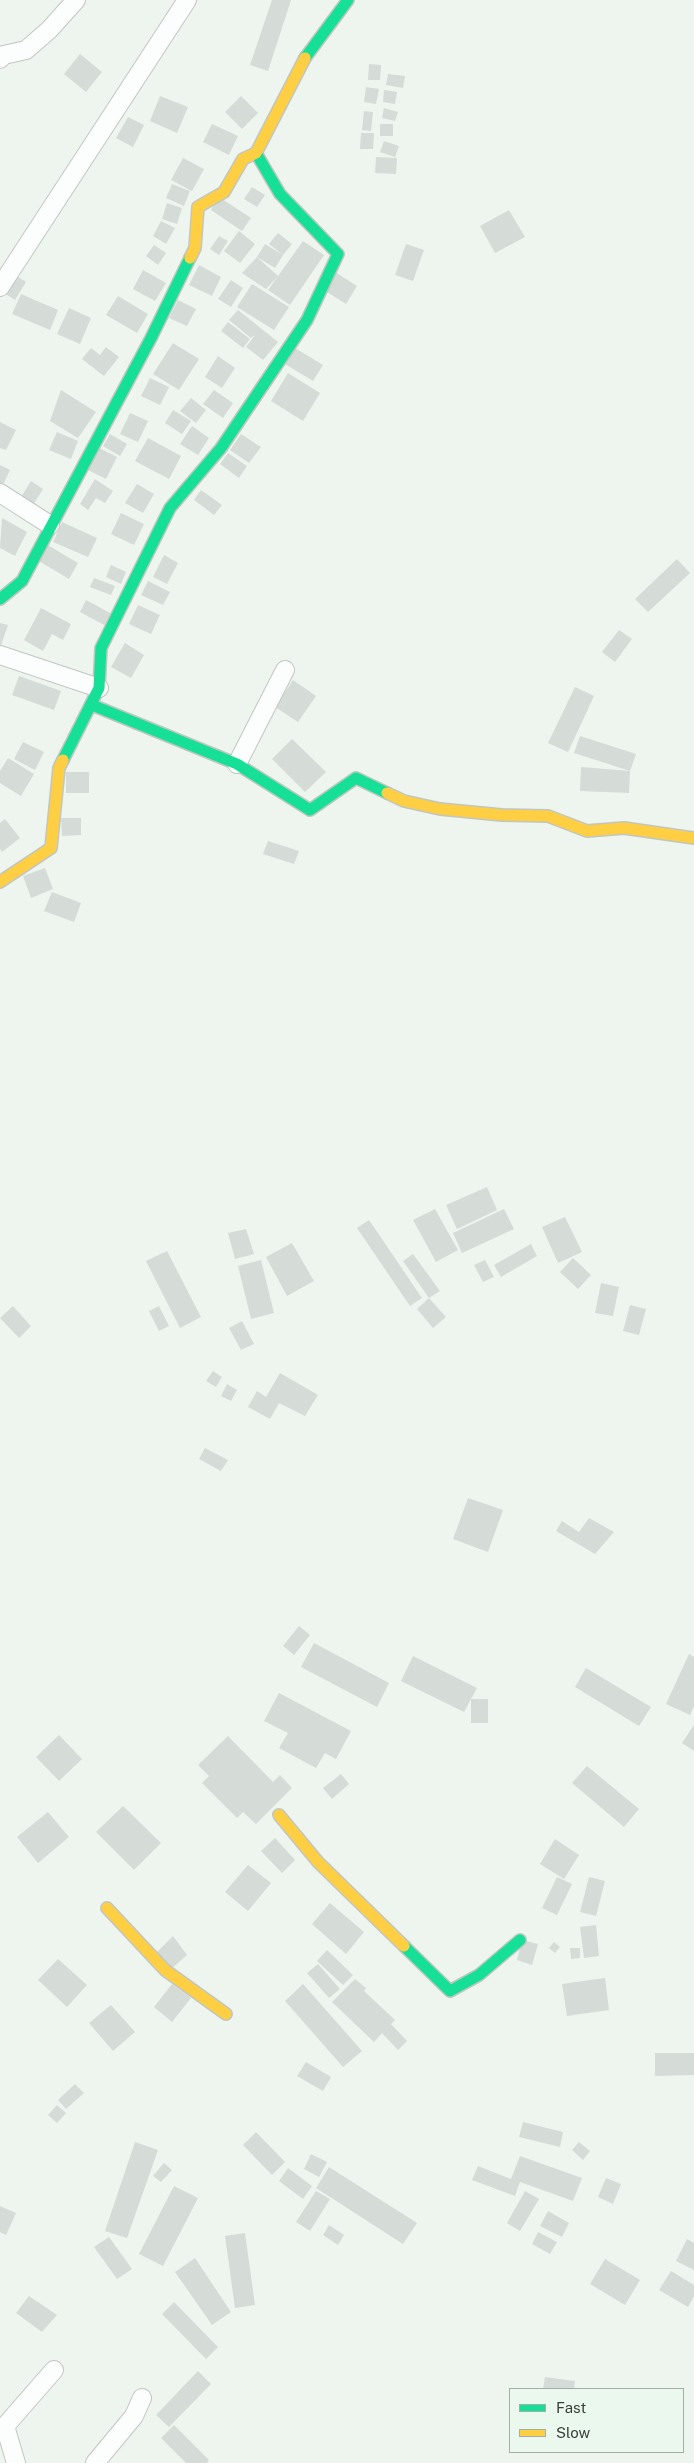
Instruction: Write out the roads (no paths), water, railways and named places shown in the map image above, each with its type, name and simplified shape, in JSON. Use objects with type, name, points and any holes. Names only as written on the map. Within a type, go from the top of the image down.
[{"type":"street","points":[[0,59],[4,55],[26,50],[61,18],[76,0]]},
{"type":"street","points":[[0,287],[187,0]]},
{"type":"street","points":[[0,599],[22,581],[50,525],[151,338],[195,248],[198,207],[224,192],[243,159],[256,153],[300,65],[348,0]]},
{"type":"street","points":[[0,882],[51,848],[59,768],[99,688],[101,648],[170,508],[221,448],[307,320],[338,254],[280,194],[256,153]]},
{"type":"street","points":[[0,493],[50,525]]},
{"type":"street","points":[[0,655],[99,688]]},
{"type":"street","points":[[236,764],[284,670]]},
{"type":"street","points":[[92,705],[236,764],[289,795],[310,810],[334,796],[356,778],[404,801],[440,809],[502,815],[548,816],[587,831],[624,828],[694,838]]},
{"type":"street","points":[[279,1816],[318,1862],[450,1991],[479,1975],[520,1940]]},
{"type":"street","points":[[108,1908],[165,1970],[226,2014]]},
{"type":"street","points":[[16,2463],[2,2429],[54,2370]]},
{"type":"street","points":[[95,2463],[134,2416],[142,2398]]}]
